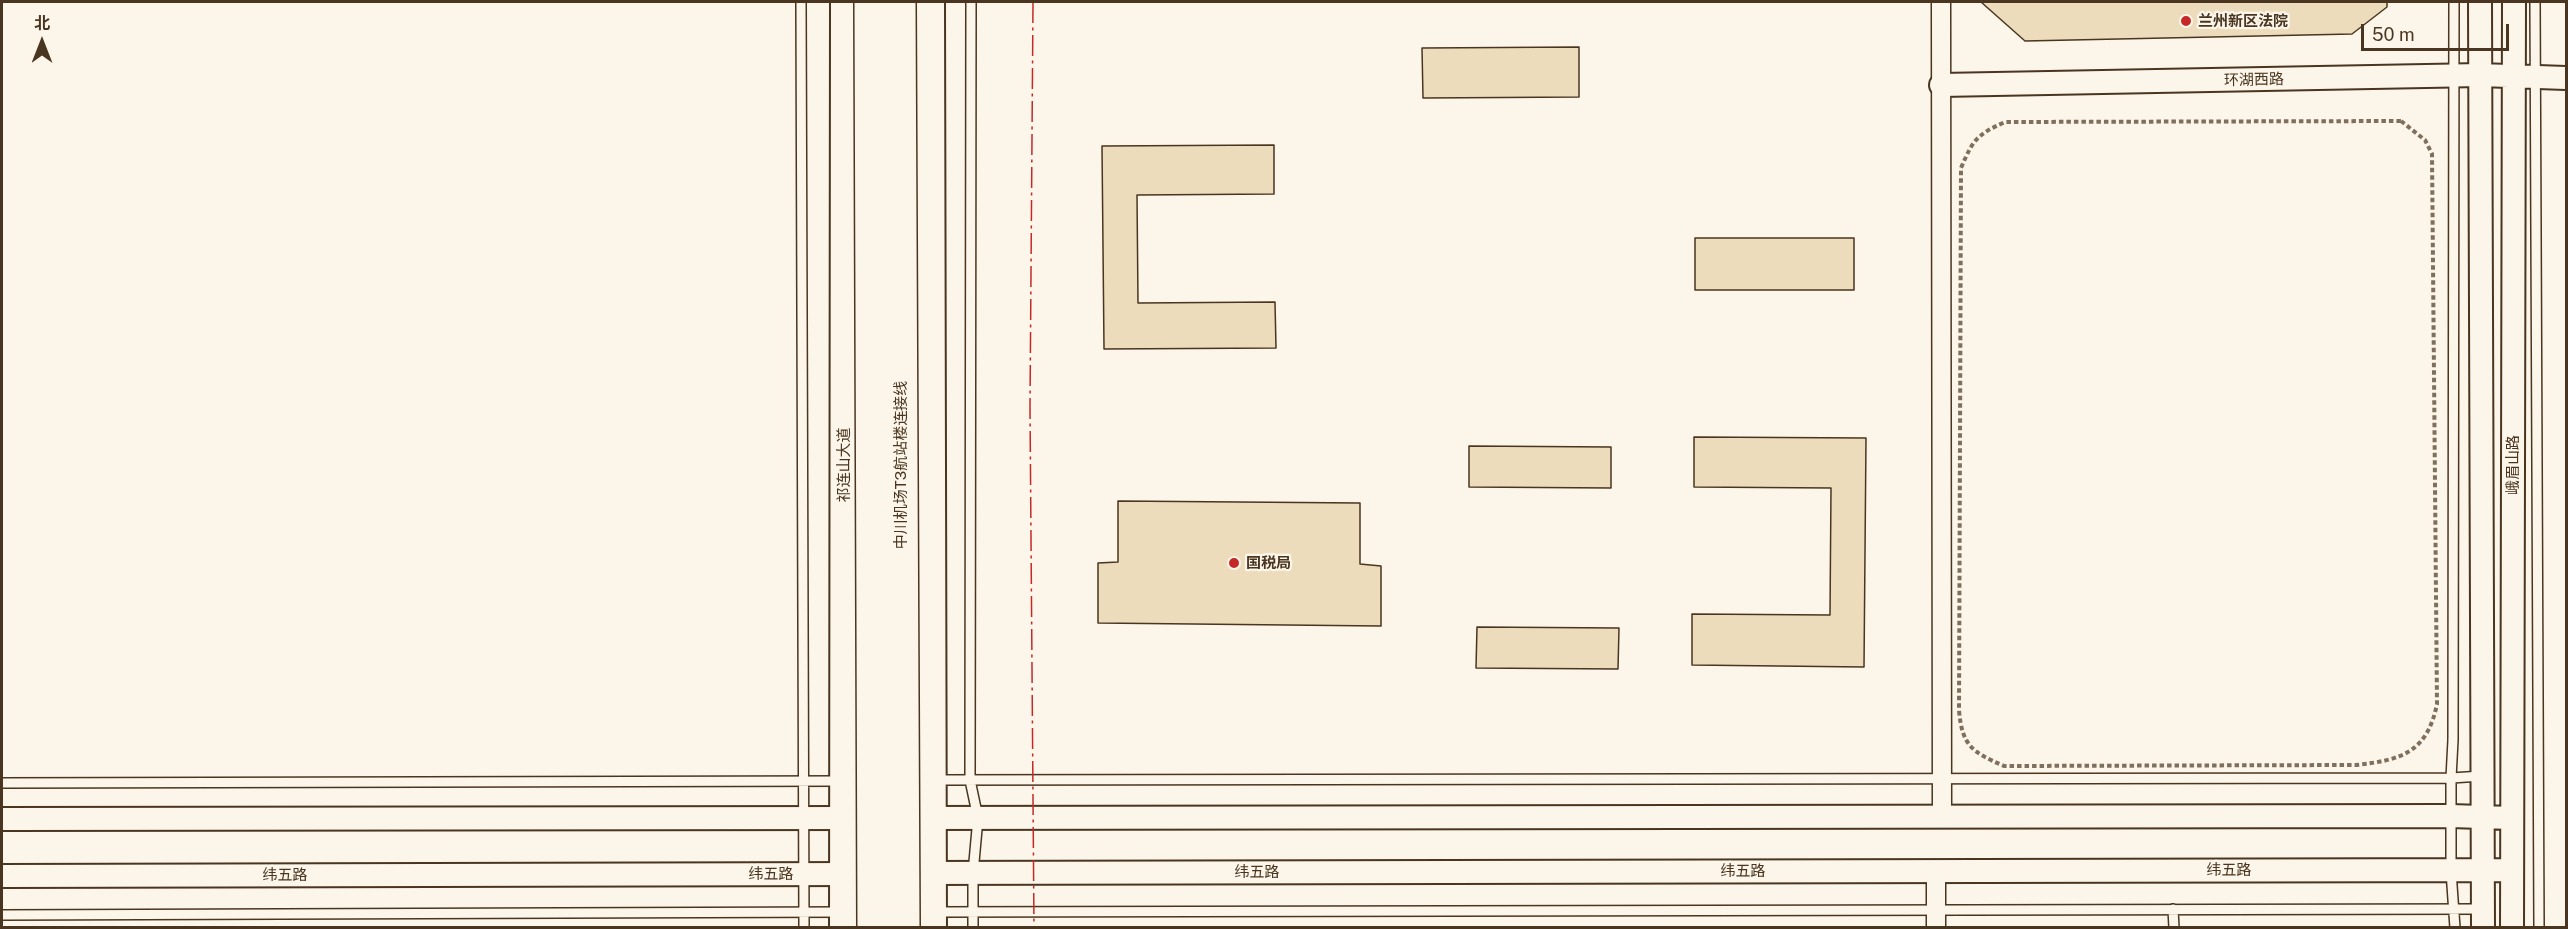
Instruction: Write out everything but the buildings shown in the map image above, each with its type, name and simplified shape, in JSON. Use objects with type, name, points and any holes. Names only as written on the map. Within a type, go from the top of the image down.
[{"type":"highway","name":"中川机场T3航站楼连接线","points":[[856,918],[871,2]]},
{"type":"highway","name":"中川机场T3航站楼连接线","points":[[899,2],[920,918]]},
{"type":"main road","name":"祁连山大道","points":[[845,2],[855,781],[843,818],[843,874],[856,918]]},
{"type":"main road","points":[[920,918],[932,873],[932,818],[921,780],[930,2]]},
{"type":"street","points":[[1941,2],[1942,816]]},
{"type":"street","points":[[2480,2],[2483,918]]},
{"type":"street","name":"峨眉山路","points":[[2512,927],[2511,818],[2525,78],[2514,2]]},
{"type":"street","name":"环湖西路","points":[[1941,86],[2480,75],[2566,78]]},
{"type":"street","points":[[2,819],[1942,816],[2511,818]]},
{"type":"street","name":"纬五路","points":[[2,876],[1936,870],[2451,871],[2483,868],[2512,870]]},
{"type":"street","points":[[1936,870],[1936,918]]},
{"type":"lane","points":[[801,2],[804,927]]},
{"type":"lane","points":[[971,2],[970,780],[978,818],[973,873],[973,927]]},
{"type":"lane","points":[[2454,2],[2451,871],[2455,927]]},
{"type":"lane","points":[[2535,2],[2525,78],[2539,927]]},
{"type":"lane","points":[[2,783],[1942,777],[2451,778],[2482,776]]},
{"type":"lane","points":[[2,915],[804,912],[856,918],[920,918],[973,912],[1936,918],[2173,909],[2455,909],[2483,918]]},
{"type":"lane","points":[[2173,909],[2174,927]]},
{"type":"path","points":[[2401,121],[2425,140],[2432,154],[2437,704],[2433,724],[2424,740],[2392,761],[2356,765],[2004,766],[1976,754],[1961,731],[1959,710],[1961,168],[1970,147],[1982,132],[2005,122],[2401,121]]},
{"type":"power","points":[[1033,2],[1030,407],[1034,928]]},
{"type":"place","name":"兰州新区法院","points":[[2186,21]]},
{"type":"place","name":"国税局","points":[[1234,563]]}]
